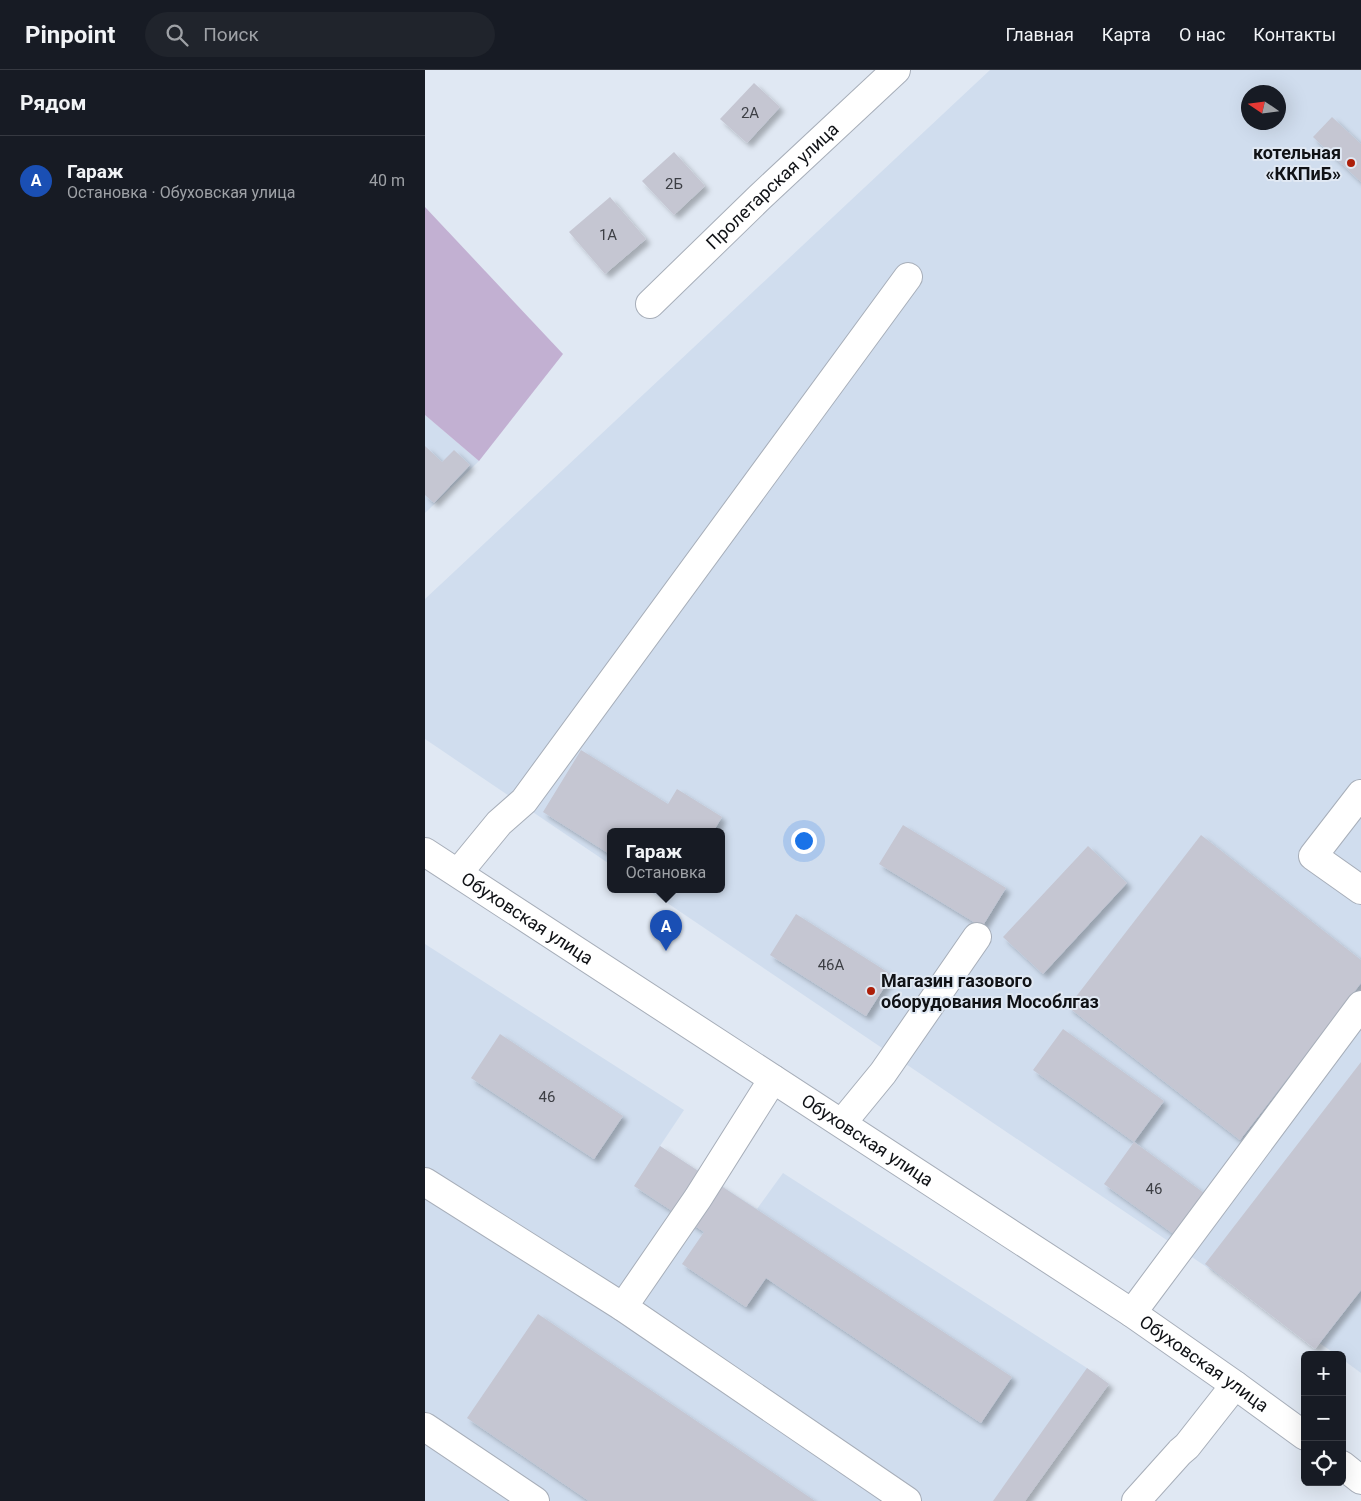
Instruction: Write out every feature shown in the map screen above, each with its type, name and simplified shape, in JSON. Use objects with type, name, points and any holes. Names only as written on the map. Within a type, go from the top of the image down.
[{"type":"main road","name":"Пролетарская улица","points":[[650,304],[760,197],[896,70]]},
{"type":"main road","points":[[457,873],[499,823],[524,802],[909,277]]},
{"type":"main road","points":[[1361,794],[1313,856],[1361,890]]},
{"type":"main road","name":"Обуховская улица","points":[[425,852],[1132,1313],[1235,1384],[1301,1433]]},
{"type":"main road","points":[[842,1123],[883,1073],[977,937]]},
{"type":"main road","points":[[1132,1313],[1361,1006]]},
{"type":"main road","points":[[623,1307],[698,1198],[773,1079]]},
{"type":"main road","points":[[425,1182],[623,1307],[907,1501]]},
{"type":"main road","points":[[1143,1499],[1235,1384]]},
{"type":"main road","points":[[425,1427],[535,1501]]},
{"type":"main road","points":[[1346,1468],[1361,1480]]},
{"type":"shaded area","points":[[990,70],[1361,70],[1361,1373],[1346,1362],[1346,1351],[1331,1351],[652,893],[725,893],[725,828],[607,828],[607,862],[425,739],[425,599]]},
{"type":"shaded area","points":[[425,207],[563,354],[479,461],[425,415]]},
{"type":"shaded area","points":[[425,415],[479,461],[425,513]]},
{"type":"shaded area","points":[[425,944],[684,1110],[660,1146],[757,1209],[783,1173],[1109,1384],[1025,1501],[425,1501]]},
{"type":"building","points":[[754,83],[780,107],[747,143],[720,119]]},
{"type":"building","name":"котельная «ККПиБ»","points":[[1332,117],[1361,144],[1361,182],[1313,137]]},
{"type":"building","points":[[674,152],[705,186],[674,215],[642,181]]},
{"type":"building","points":[[610,197],[646,239],[605,274],[569,232]]},
{"type":"building","points":[[425,446],[442,462],[454,450],[470,465],[434,503],[425,495]]},
{"type":"building","points":[[581,750],[668,804],[677,789],[722,817],[715,828],[607,828],[607,852],[543,812]]},
{"type":"building","points":[[903,825],[1006,888],[982,927],[879,864]]},
{"type":"building","points":[[1201,835],[1361,960],[1361,983],[1240,1140],[1068,1007]]},
{"type":"building","points":[[1088,846],[1127,883],[1043,974],[1003,937]]},
{"type":"building","points":[[796,914],[892,975],[866,1016],[770,955]]},
{"type":"building","points":[[1063,1029],[1164,1101],[1134,1142],[1033,1070]]},
{"type":"building","points":[[500,1034],[623,1116],[594,1159],[471,1078]]},
{"type":"building","points":[[1361,1062],[1361,1290],[1315,1349],[1205,1264]]},
{"type":"building","points":[[1134,1142],[1204,1193],[1175,1235],[1104,1184]]},
{"type":"building","points":[[660,1146],[1012,1377],[981,1423],[766,1278],[746,1307],[682,1264],[704,1232],[634,1186]]},
{"type":"building","points":[[538,1314],[815,1501],[589,1501],[467,1418]]},
{"type":"building","points":[[1087,1368],[1109,1384],[1025,1501],[993,1501]]},
{"type":"place","name":"котельная «ККПиБ»","points":[[1351,163]]},
{"type":"place","name":"Гараж","points":[[666,951]]},
{"type":"place","name":"Магазин газового оборудования Мособлгаз","points":[[871,991]]}]
